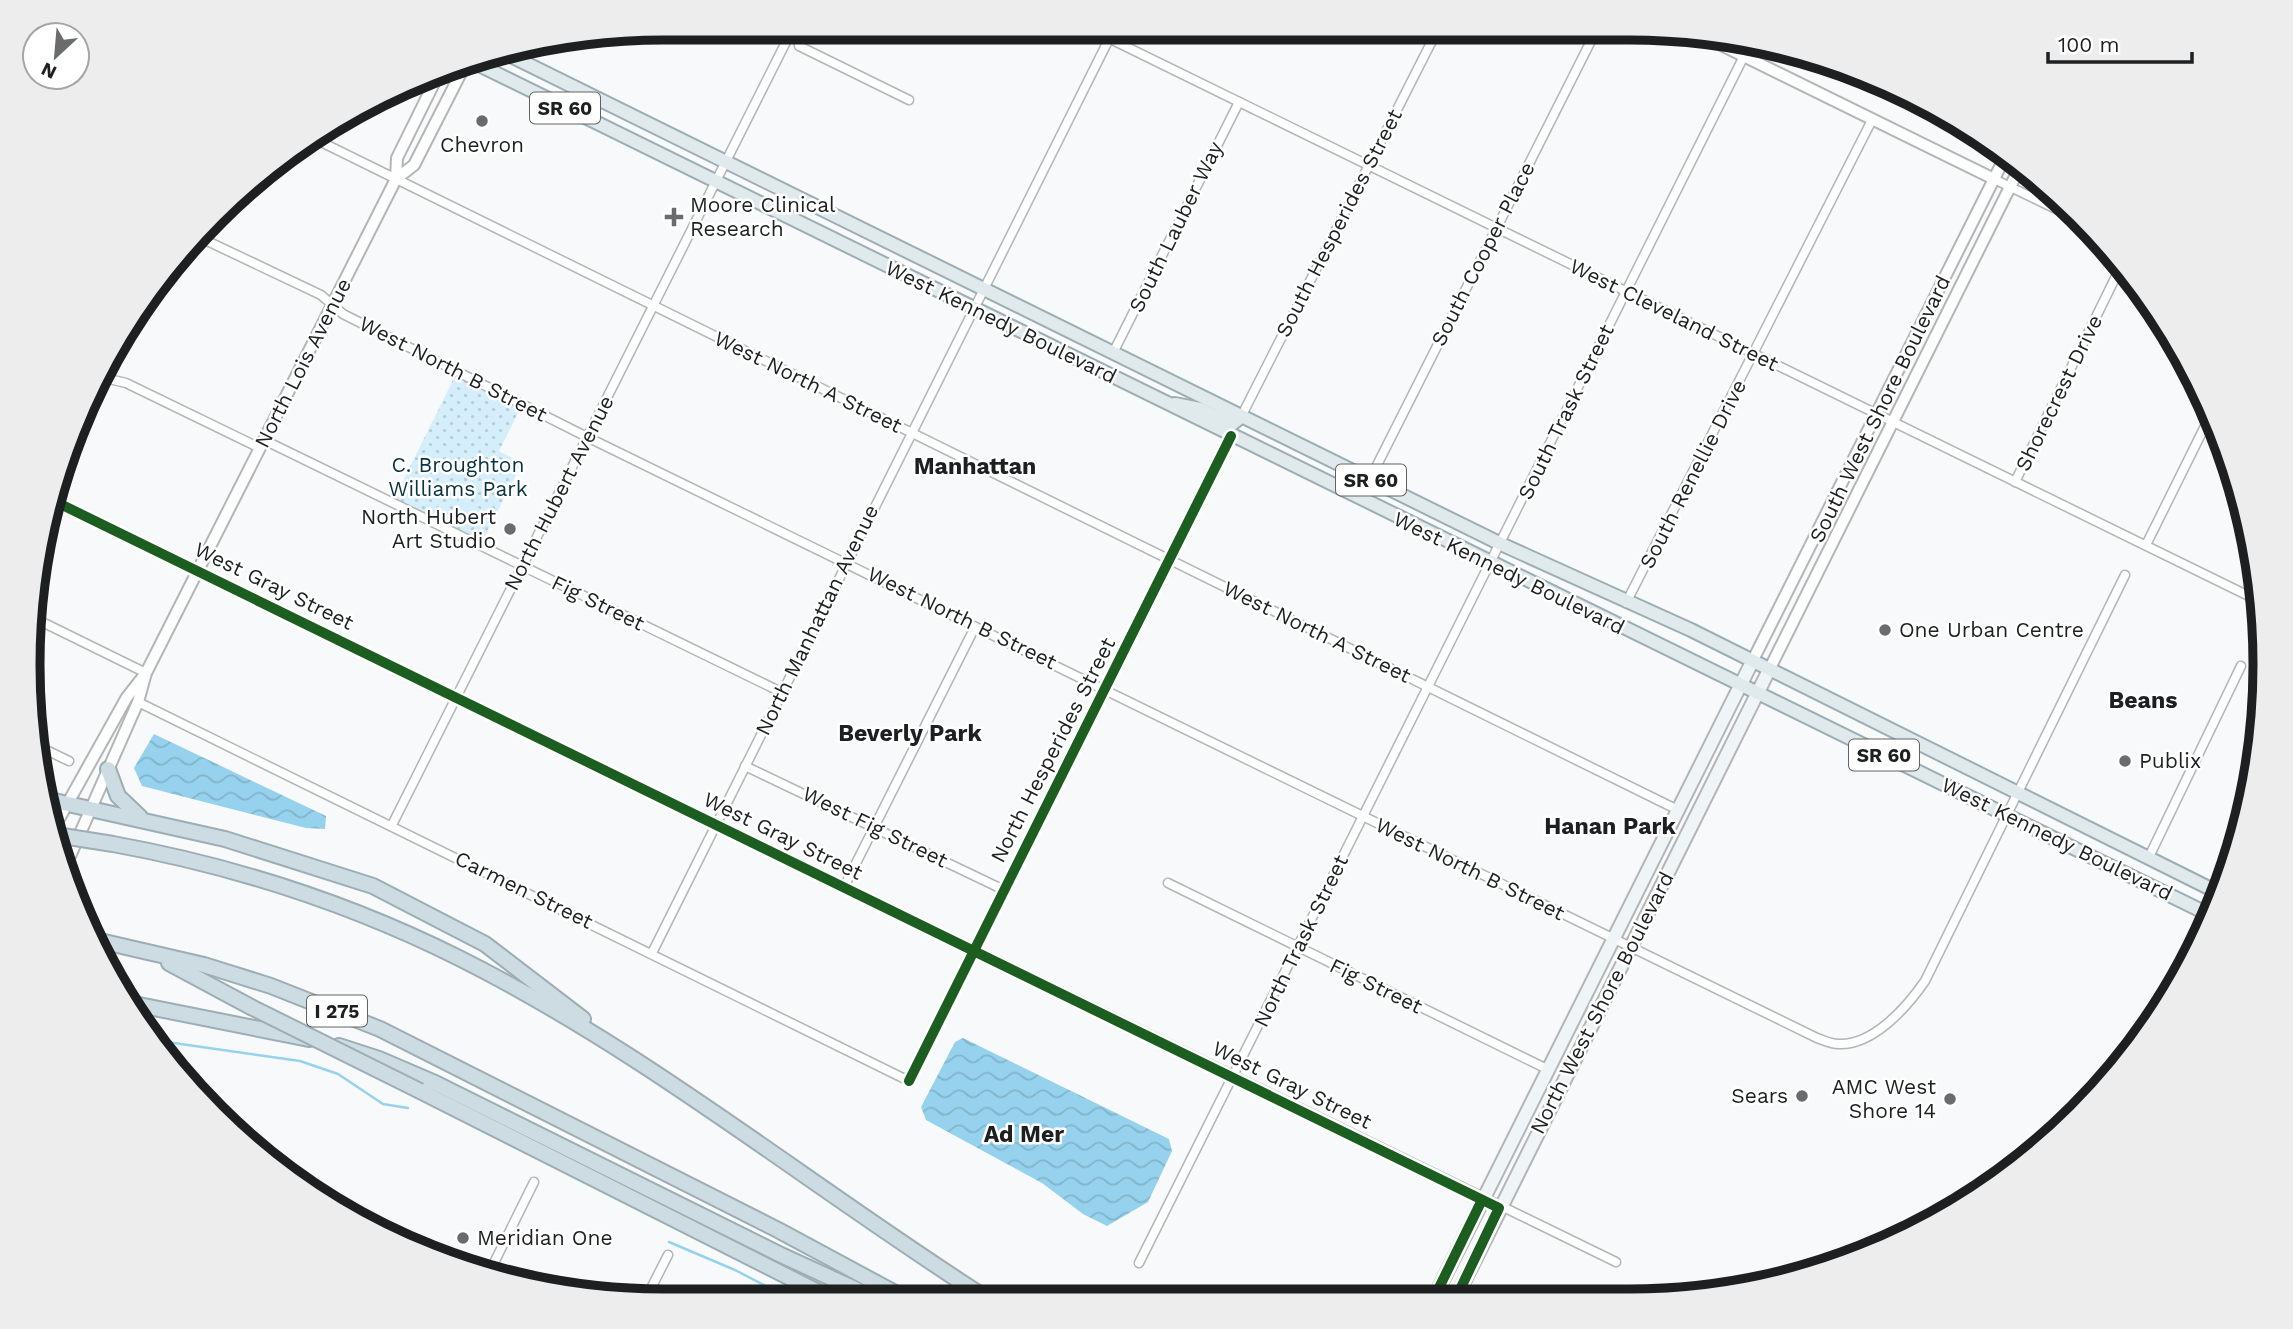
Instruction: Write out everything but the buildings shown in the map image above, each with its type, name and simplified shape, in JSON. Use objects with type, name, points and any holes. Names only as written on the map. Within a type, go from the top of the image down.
[{"type":"highway","points":[[108,769],[118,796],[141,818]]},
{"type":"highway","points":[[56,801],[141,818],[264,850],[393,895],[494,950],[625,1053],[972,1289]]},
{"type":"highway","points":[[65,836],[113,844],[269,880],[377,920],[494,976],[625,1053]]},
{"type":"highway","name":"I 275","points":[[106,942],[271,986],[380,1029],[778,1230],[888,1289]]},
{"type":"highway","points":[[129,947],[176,966],[251,1007],[812,1289]]},
{"type":"highway","points":[[142,1005],[296,1035],[379,1059],[856,1289]]},
{"type":"main road","name":"West Kennedy Boulevard","points":[[516,59],[1501,544],[1626,603],[1674,622],[2211,889]]},
{"type":"main road","name":"West Kennedy Boulevard","points":[[483,68],[2202,910]]},
{"type":"main road","points":[[1167,404],[1189,406],[1232,424],[1241,417]]},
{"type":"main road","points":[[1231,436],[1240,427],[1286,447],[1318,454]]},
{"type":"main road","points":[[1438,1289],[1752,662]]},
{"type":"main road","name":"North West Shore Boulevard","points":[[1460,1289],[1769,670]]},
{"type":"main road","points":[[2138,878],[2148,859]]},
{"type":"street","name":"North Hubert Avenue","points":[[392,825],[789,40]]},
{"type":"street","points":[[798,40],[799,46],[909,100]]},
{"type":"street","name":"North Manhattan Avenue","points":[[652,953],[1108,40]]},
{"type":"street","name":"West Cleveland Street","points":[[1113,40],[2248,596]]},
{"type":"street","name":"South Hesperides Street","points":[[1241,417],[1432,40]]},
{"type":"street","name":"South Cooper Place","points":[[1370,480],[1591,40]]},
{"type":"street","points":[[1729,49],[2055,209]]},
{"type":"street","name":"South Trask Street","points":[[1501,544],[1744,56]]},
{"type":"street","name":"North Lois Avenue","points":[[70,855],[138,702],[146,673],[197,570],[396,179],[414,165],[461,74]]},
{"type":"street","points":[[396,179],[397,158],[433,85]]},
{"type":"street","name":"South Lauber Way","points":[[1113,353],[1239,102]]},
{"type":"street","name":"South Renellie Drive","points":[[1626,603],[1872,120]]},
{"type":"street","name":"West North A Street","points":[[322,142],[1678,810]]},
{"type":"street","name":"South West Shore Boulevard","points":[[1752,662],[2002,164]]},
{"type":"street","name":"South West Shore Boulevard","points":[[1769,670],[2016,175]]},
{"type":"street","name":"West North B Street","points":[[207,241],[321,295],[343,314],[587,437],[846,561],[975,627],[1817,1038],[1838,1044],[1860,1040],[1878,1030],[1912,999],[1925,981],[2009,815]]},
{"type":"street","name":"Shorecrest Drive","points":[[2015,482],[2117,275]]},
{"type":"street","name":"Fig Street","points":[[109,380],[126,383],[262,444],[781,692]]},
{"type":"street","points":[[2146,545],[2205,426]]},
{"type":"street","name":"North Hesperides Street","points":[[909,1081],[1231,436]]},
{"type":"street","name":"West Gray Street","points":[[62,505],[1499,1208],[1616,1262]]},
{"type":"street","name":"North Trask Street","points":[[1139,1263],[1501,544]]},
{"type":"street","points":[[2009,815],[2125,575]]},
{"type":"street","points":[[42,622],[146,673]]},
{"type":"street","points":[[844,887],[975,627]]},
{"type":"street","points":[[2148,859],[2241,666]]},
{"type":"street","name":"North Lois Avenue","points":[[60,816],[127,697],[146,673]]},
{"type":"street","name":"Carmen Street","points":[[138,702],[909,1081]]},
{"type":"street","points":[[46,749],[69,761]]},
{"type":"street","name":"West Fig Street","points":[[745,766],[1004,890]]},
{"type":"street","name":"Fig Street","points":[[1168,883],[1547,1069]]},
{"type":"street","points":[[493,1264],[534,1182]]},
{"type":"street","points":[[651,1288],[668,1255]]},
{"type":"green space","name":"C. Broughton Williams Park","points":[[455,376],[520,409],[499,451],[522,463],[482,542],[394,499]]},
{"type":"green space","points":[[459,499],[487,512],[481,526],[452,513]]},
{"type":"water","points":[[154,734],[326,816],[325,829],[306,828],[142,786],[134,768]]},
{"type":"water","points":[[963,1038],[1169,1139],[1172,1151],[1148,1202],[1107,1226],[1083,1214],[1042,1183],[926,1120],[921,1107],[955,1042]]},
{"type":"waterway","points":[[167,1042],[300,1061],[338,1074],[383,1104],[408,1108]]},
{"type":"waterway","points":[[669,1242],[772,1289]]},
{"type":"cycle path","points":[[909,1081],[1231,436]]},
{"type":"cycle path","points":[[62,505],[1499,1208],[1460,1289]]},
{"type":"cycle path","points":[[1438,1289],[1482,1200]]},
{"type":"place","name":"Chevron","points":[[482,121]]},
{"type":"place","name":"Moore Clinical Research","points":[[674,217]]},
{"type":"place","name":"North Hubert Art Studio","points":[[510,529]]},
{"type":"place","name":"One Urban Centre","points":[[1885,630]]},
{"type":"place","name":"Publix","points":[[2125,761]]},
{"type":"place","name":"Sears","points":[[1802,1096]]},
{"type":"place","name":"AMC West Shore 14","points":[[1950,1099]]},
{"type":"place","name":"Meridian One","points":[[463,1238]]},
{"type":"district","name":"Manhattan","points":[[975,466]]},
{"type":"district","name":"Beans","points":[[2143,700]]},
{"type":"district","name":"Beverly Park","points":[[910,733]]},
{"type":"district","name":"Hanan Park","points":[[1610,826]]},
{"type":"district","name":"Ad Mer","points":[[1024,1134]]}]
